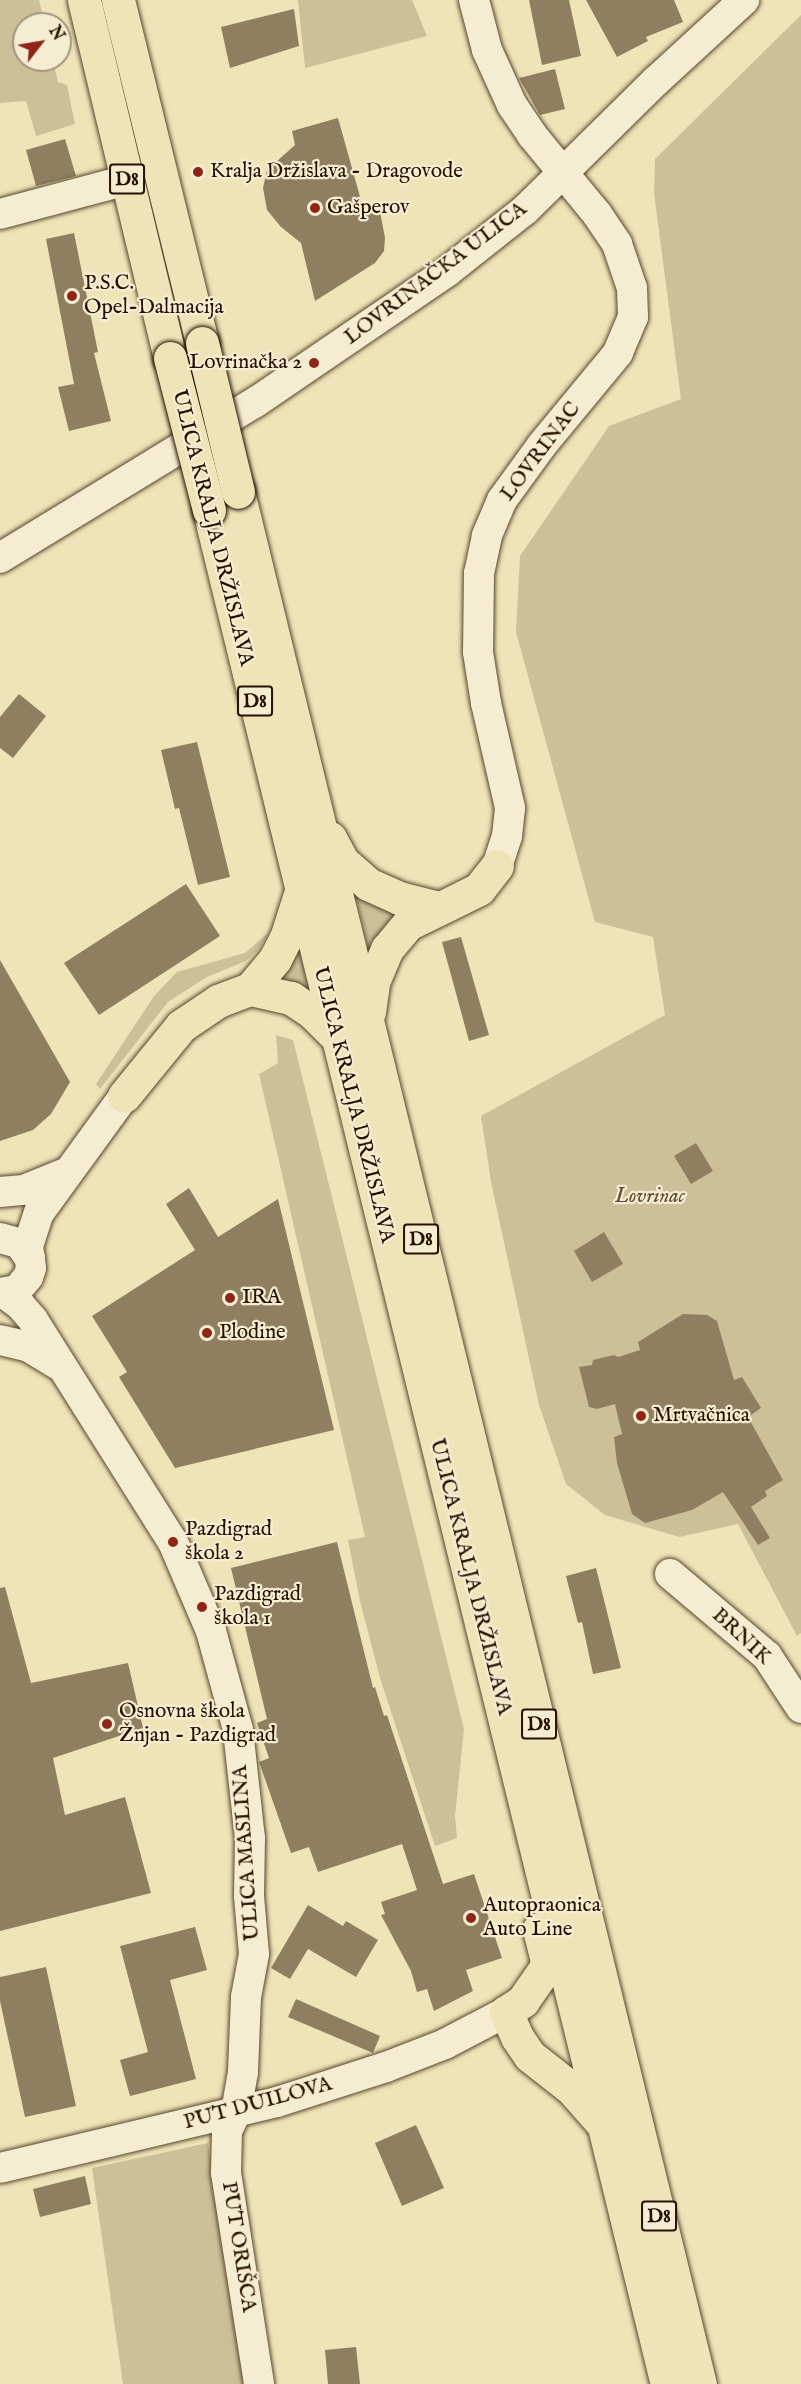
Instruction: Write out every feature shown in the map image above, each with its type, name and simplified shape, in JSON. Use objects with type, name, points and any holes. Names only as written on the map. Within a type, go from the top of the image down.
[{"type":"highway","name":"ULICA KRALJA DRŽISLAVA","points":[[84,0],[336,1036],[533,1830],[666,2384]]},
{"type":"highway","name":"ULICA KRALJA DRŽISLAVA","points":[[118,0],[700,2384]]},
{"type":"highway","points":[[319,819],[343,862],[368,884],[399,898],[439,908]]},
{"type":"highway","points":[[368,1022],[374,982],[387,950],[408,924],[478,889],[496,866]]},
{"type":"highway","points":[[250,990],[275,959],[287,935],[301,891]]},
{"type":"highway","points":[[124,1096],[181,1026],[218,1001],[250,990],[291,998],[313,1013],[336,1036]]},
{"type":"highway","points":[[533,1830],[522,1856],[547,1962],[541,1979],[530,1994],[506,2012],[530,2056],[585,2101],[604,2126]]},
{"type":"street","name":"LOVRINAC","points":[[474,0],[487,50],[512,105],[563,174],[597,214],[617,244],[632,288],[633,317],[618,353],[542,445],[502,500],[485,545],[478,573],[478,652],[486,703],[510,808],[507,836],[496,866]]},
{"type":"street","name":"LOVRINAČKA ULICA","points":[[0,558],[214,428],[349,340],[448,271],[525,210],[656,81],[744,0]]},
{"type":"street","points":[[0,214],[127,180]]},
{"type":"street","points":[[11,1285],[39,1213],[124,1096]]},
{"type":"street","points":[[0,1192],[24,1190],[68,1172]]},
{"type":"street","points":[[2,1238],[39,1213]]},
{"type":"street","name":"ULICA MASLINA","points":[[2,1238],[20,1243],[11,1285],[21,1306],[33,1320],[173,1542],[211,1631],[238,1730],[250,1838],[249,1896],[254,1954],[246,1997],[243,2072],[236,2112]]},
{"type":"street","points":[[0,1340],[41,1352],[64,1369]]},
{"type":"street","name":"BRNIK","points":[[670,1574],[767,1656],[801,1708]]},
{"type":"street","name":"PUT DUILOVA","points":[[0,2168],[236,2112],[387,2067],[445,2044],[506,2012]]},
{"type":"street","name":"PUT ORIŠCA","points":[[236,2112],[227,2131],[226,2173],[258,2384]]},
{"type":"green space","points":[[0,0],[39,0],[42,12],[12,12],[12,72],[56,72],[58,82],[67,85],[75,124],[36,136],[26,101],[0,103]]},
{"type":"green space","points":[[298,0],[412,0],[427,36],[305,68]]},
{"type":"green space","name":"Lovrinac","points":[[801,15],[801,1633],[797,1636],[738,1524],[679,1537],[605,1515],[566,1484],[539,1405],[491,1182],[481,1116],[665,1015],[653,937],[595,922],[516,632],[520,556],[609,426],[681,399],[654,193],[655,159]]},
{"type":"green space","points":[[353,886],[397,912],[370,957],[364,931]]},
{"type":"green space","points":[[269,932],[258,950],[246,961],[207,977],[168,1002],[100,1089],[96,1084],[154,996],[177,972],[245,953]]},
{"type":"green space","points":[[297,949],[300,950],[309,989],[306,992],[273,977]]},
{"type":"green space","points":[[276,1035],[293,1040],[464,1729],[455,1816],[457,1838],[435,1846],[380,1678],[360,1601],[348,1540],[365,1537],[259,1074],[278,1063]]},
{"type":"green space","points":[[208,2143],[244,2384],[123,2384],[92,2168]]},
{"type":"building","points":[[529,0],[569,0],[581,56],[542,65]]},
{"type":"building","points":[[586,0],[674,0],[683,22],[646,37],[648,41],[617,57]]},
{"type":"building","points":[[294,9],[299,46],[230,68],[221,27]]},
{"type":"building","points":[[555,69],[565,109],[540,115],[519,78]]},
{"type":"building","name":"Gašperov","points":[[338,118],[364,211],[379,206],[385,238],[384,251],[375,263],[315,301],[301,243],[281,227],[267,210],[263,188],[267,170],[295,145],[292,131]]},
{"type":"building","points":[[65,139],[76,176],[36,186],[26,150]]},
{"type":"building","points":[[74,233],[98,352],[94,353],[111,421],[69,431],[58,387],[74,384],[46,239]]},
{"type":"building","points":[[19,694],[46,716],[13,758],[0,748],[0,717]]},
{"type":"building","points":[[197,742],[230,877],[198,885],[179,808],[175,809],[161,750]]},
{"type":"building","points":[[186,884],[220,936],[99,1015],[64,963]]},
{"type":"building","points":[[461,937],[489,1035],[469,1041],[442,942]]},
{"type":"building","points":[[0,960],[70,1082],[51,1114],[33,1130],[0,1141]]},
{"type":"building","points":[[696,1143],[713,1171],[691,1184],[674,1156]]},
{"type":"building","name":"Plodine","points":[[189,1188],[218,1237],[278,1199],[334,1430],[175,1468],[119,1377],[127,1372],[92,1316],[195,1250],[166,1204]]},
{"type":"building","points":[[604,1232],[623,1264],[592,1282],[574,1251]]},
{"type":"building","points":[[683,1314],[707,1315],[717,1321],[734,1380],[742,1377],[761,1408],[748,1417],[783,1480],[765,1491],[767,1496],[751,1507],[770,1538],[758,1545],[723,1492],[692,1510],[645,1523],[632,1514],[617,1463],[614,1437],[622,1434],[615,1404],[597,1409],[589,1407],[579,1367],[592,1365],[593,1360],[614,1355],[618,1357],[640,1350],[638,1342]]},
{"type":"building","points":[[337,1542],[373,1688],[375,1687],[384,1716],[387,1715],[443,1884],[474,1874],[502,1958],[466,1970],[473,1991],[434,2011],[427,1989],[417,1992],[411,1971],[381,1915],[385,1914],[381,1902],[417,1890],[402,1844],[318,1872],[309,1847],[291,1853],[259,1762],[269,1758],[257,1723],[267,1719],[231,1568]]},
{"type":"building","points":[[596,1568],[621,1668],[593,1674],[582,1622],[578,1623],[566,1576]]},
{"type":"building","points":[[5,1587],[31,1683],[128,1663],[143,1728],[53,1758],[65,1815],[125,1797],[151,1893],[0,1931],[0,1588]]},
{"type":"building","points":[[308,1905],[343,1926],[346,1921],[378,1940],[356,1977],[308,1949],[290,1979],[271,1968]]},
{"type":"building","points":[[195,1927],[207,1970],[170,1980],[196,2079],[130,2096],[120,2060],[148,2052],[120,1946]]},
{"type":"building","points":[[46,1967],[76,2106],[25,2117],[0,2001],[0,1977]]},
{"type":"building","points":[[296,1999],[380,2036],[373,2053],[288,2017]]},
{"type":"building","points":[[416,2125],[444,2188],[402,2206],[375,2143]]},
{"type":"building","points":[[85,2176],[91,2204],[40,2217],[33,2189]]},
{"type":"building","points":[[356,2347],[360,2384],[328,2384],[325,2350]]},
{"type":"place","name":"Kralja Držislava - Dragovode","points":[[198,172]]},
{"type":"place","name":"Gašperov","points":[[315,208]]},
{"type":"place","name":"P.S.C. Opel-Dalmacija","points":[[72,296]]},
{"type":"place","name":"Lovrinačka 2","points":[[314,363]]},
{"type":"place","name":"IRA","points":[[230,1298]]},
{"type":"place","name":"Plodine","points":[[207,1333]]},
{"type":"place","name":"Mrtvačnica","points":[[641,1416]]},
{"type":"place","name":"Pazdigrad škola 2","points":[[173,1542]]},
{"type":"place","name":"Pazdigrad škola 1","points":[[202,1607]]},
{"type":"place","name":"Osnovna škola Žnjan - Pazdigrad","points":[[107,1724]]},
{"type":"place","name":"Autopraonica Auto Line","points":[[471,1918]]}]
